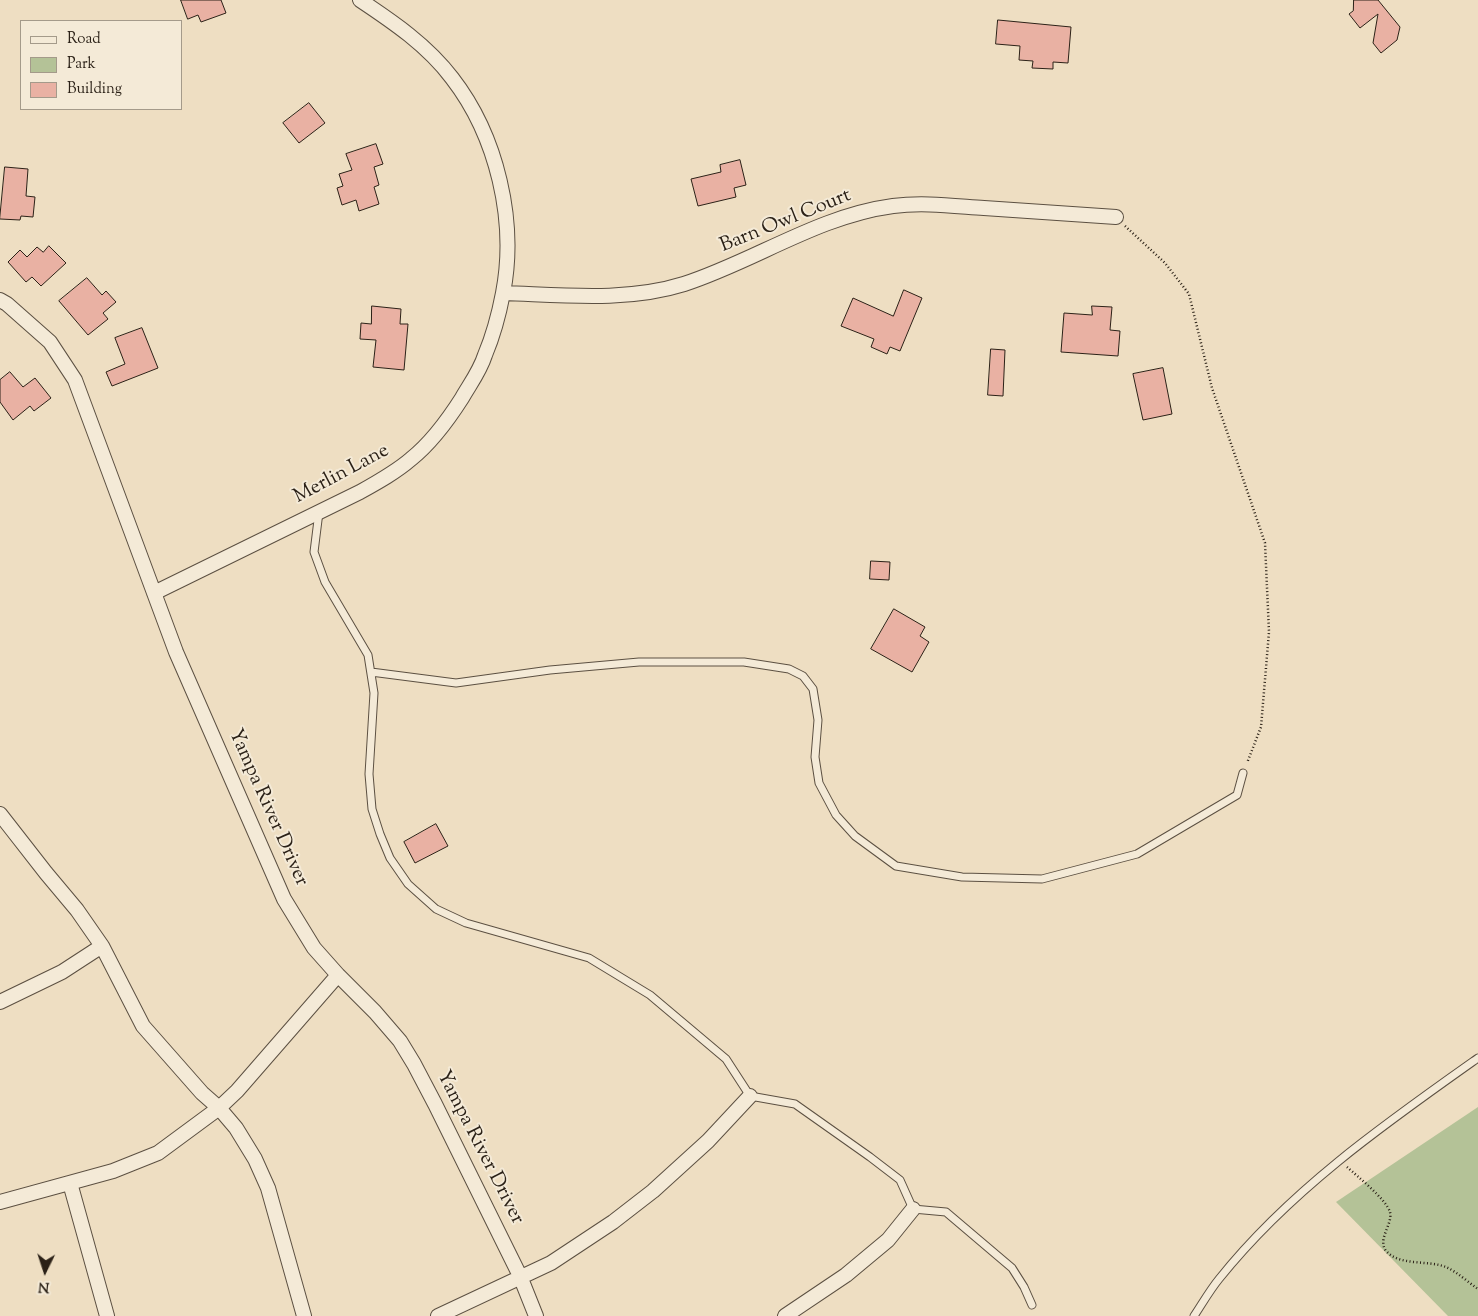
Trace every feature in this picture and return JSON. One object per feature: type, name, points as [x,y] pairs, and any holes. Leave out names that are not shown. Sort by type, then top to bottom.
[{"type":"street","name":"Merlin Lane","points":[[154,593],[360,492],[412,459],[443,426],[453,412],[476,375],[485,356],[504,293],[507,260],[507,231],[502,196],[487,142],[476,118],[453,79],[441,64],[414,38],[360,0]]},
{"type":"street","name":"Barn Owl Court","points":[[504,293],[589,296],[638,293],[663,289],[709,275],[802,233],[866,212],[894,206],[936,205],[1116,217]]},
{"type":"street","name":"Yampa River Driver","points":[[0,300],[50,342],[74,380],[176,652],[284,898],[314,948],[400,1041],[414,1064],[520,1276],[536,1316]]},
{"type":"street","points":[[0,814],[46,874],[77,910],[102,946],[143,1026],[202,1093],[219,1108],[236,1128],[255,1158],[268,1188],[304,1316]]},
{"type":"street","points":[[0,1002],[62,972],[102,946]]},
{"type":"street","points":[[0,1202],[113,1171],[158,1153],[219,1108],[237,1091],[338,976]]},
{"type":"street","points":[[438,1316],[551,1263],[612,1222],[653,1191],[708,1141],[750,1096]]},
{"type":"street","points":[[70,1183],[107,1316]]},
{"type":"street","points":[[785,1316],[846,1275],[888,1240],[913,1209]]},
{"type":"lane","points":[[319,512],[314,552],[325,582],[368,655],[374,693],[369,774],[372,809],[390,858],[408,884],[436,909],[466,923],[589,958],[650,996],[726,1059],[750,1096],[795,1104],[900,1180],[913,1209],[946,1212],[1012,1268],[1024,1287],[1032,1305]]},
{"type":"lane","points":[[371,672],[456,683],[550,670],[639,662],[744,662],[789,669],[803,676],[814,690],[818,720],[815,757],[819,783],[836,815],[855,836],[896,866],[962,877],[1042,878],[1137,854],[1236,795],[1243,773]]},
{"type":"lane","points":[[1194,1316],[1219,1279],[1262,1231],[1326,1171],[1478,1058]]},
{"type":"path","points":[[1116,217],[1165,263],[1189,294],[1212,388],[1266,543],[1268,632],[1261,727],[1243,773]]},
{"type":"path","points":[[1340,1161],[1370,1187],[1388,1208],[1390,1219],[1383,1242],[1389,1254],[1394,1258],[1435,1264],[1448,1268],[1478,1289]]},
{"type":"green space","points":[[1478,1107],[1478,1316],[1448,1316],[1336,1202]]},
{"type":"building","points":[[181,0],[221,0],[226,13],[201,22],[198,15],[188,19]]},
{"type":"building","points":[[1354,0],[1378,0],[1400,27],[1397,40],[1381,53],[1373,43],[1378,14],[1360,28],[1349,14],[1353,11]]},
{"type":"building","points":[[998,20],[1071,27],[1068,63],[1053,62],[1053,69],[1032,68],[1033,61],[1019,60],[1020,46],[996,44]]},
{"type":"building","points":[[309,103],[325,123],[299,143],[283,123]]},
{"type":"building","points":[[376,144],[383,164],[374,167],[379,185],[374,187],[379,204],[359,211],[356,200],[342,205],[337,188],[343,186],[339,174],[352,170],[346,154]]},
{"type":"building","points":[[740,160],[746,185],[734,188],[736,197],[698,206],[691,179],[721,172],[720,165]]},
{"type":"building","points":[[5,167],[28,169],[26,196],[35,197],[33,217],[21,216],[20,220],[0,219]]},
{"type":"building","points":[[49,246],[66,263],[41,286],[32,277],[26,282],[8,262],[20,250],[27,257],[37,247],[43,252]]},
{"type":"building","points":[[87,278],[102,295],[106,291],[116,302],[103,313],[108,319],[88,335],[59,301]]},
{"type":"building","points":[[904,290],[922,298],[900,351],[890,347],[887,354],[871,347],[874,339],[841,326],[853,298],[893,316]]},
{"type":"building","points":[[372,306],[401,309],[400,324],[408,324],[404,370],[373,367],[376,340],[360,339],[361,323],[371,324]]},
{"type":"building","points":[[1092,306],[1112,307],[1110,330],[1120,331],[1118,356],[1061,352],[1064,313],[1092,315]]},
{"type":"building","points":[[142,328],[158,368],[112,386],[106,372],[125,364],[115,338]]},
{"type":"building","points":[[991,349],[1005,350],[1003,396],[988,395]]},
{"type":"building","points":[[1163,368],[1172,414],[1143,420],[1133,374]]},
{"type":"building","points":[[10,372],[23,387],[35,378],[51,398],[34,411],[30,406],[13,420],[0,402],[0,380]]},
{"type":"building","points":[[871,561],[890,562],[889,580],[870,579]]},
{"type":"building","points":[[894,609],[925,627],[920,636],[929,642],[912,672],[871,649]]},
{"type":"building","points":[[436,824],[448,846],[415,863],[404,842]]}]
